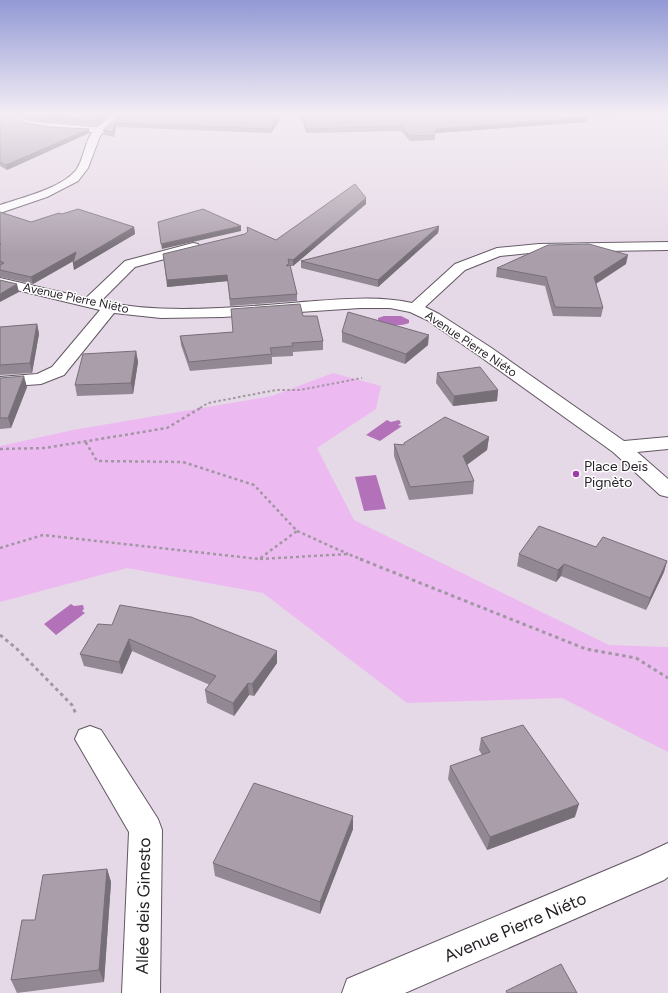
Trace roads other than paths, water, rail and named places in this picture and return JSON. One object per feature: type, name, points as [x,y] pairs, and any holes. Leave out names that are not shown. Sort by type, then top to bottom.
[{"type":"street","points":[[0,209],[64,184],[79,173],[85,161]]},
{"type":"street","points":[[90,303],[130,264],[148,258],[210,243]]},
{"type":"street","points":[[415,308],[460,267],[497,252],[539,248],[668,246]]},
{"type":"street","name":"Avenue Pierre Niéto","points":[[0,282],[110,308],[161,313],[223,312],[360,303],[390,304],[415,308],[433,317],[484,351],[620,448],[668,490]]},
{"type":"street","points":[[0,382],[41,379],[58,371],[110,308]]},
{"type":"street","points":[[620,448],[668,443]]},
{"type":"street","name":"Allée deis Ginesto","points":[[90,739],[146,830],[141,993]]},
{"type":"street","name":"Avenue Pierre Niéto","points":[[361,993],[668,860]]},
{"type":"place","name":"Place Deïs Pignèto","points":[[576,474]]}]
